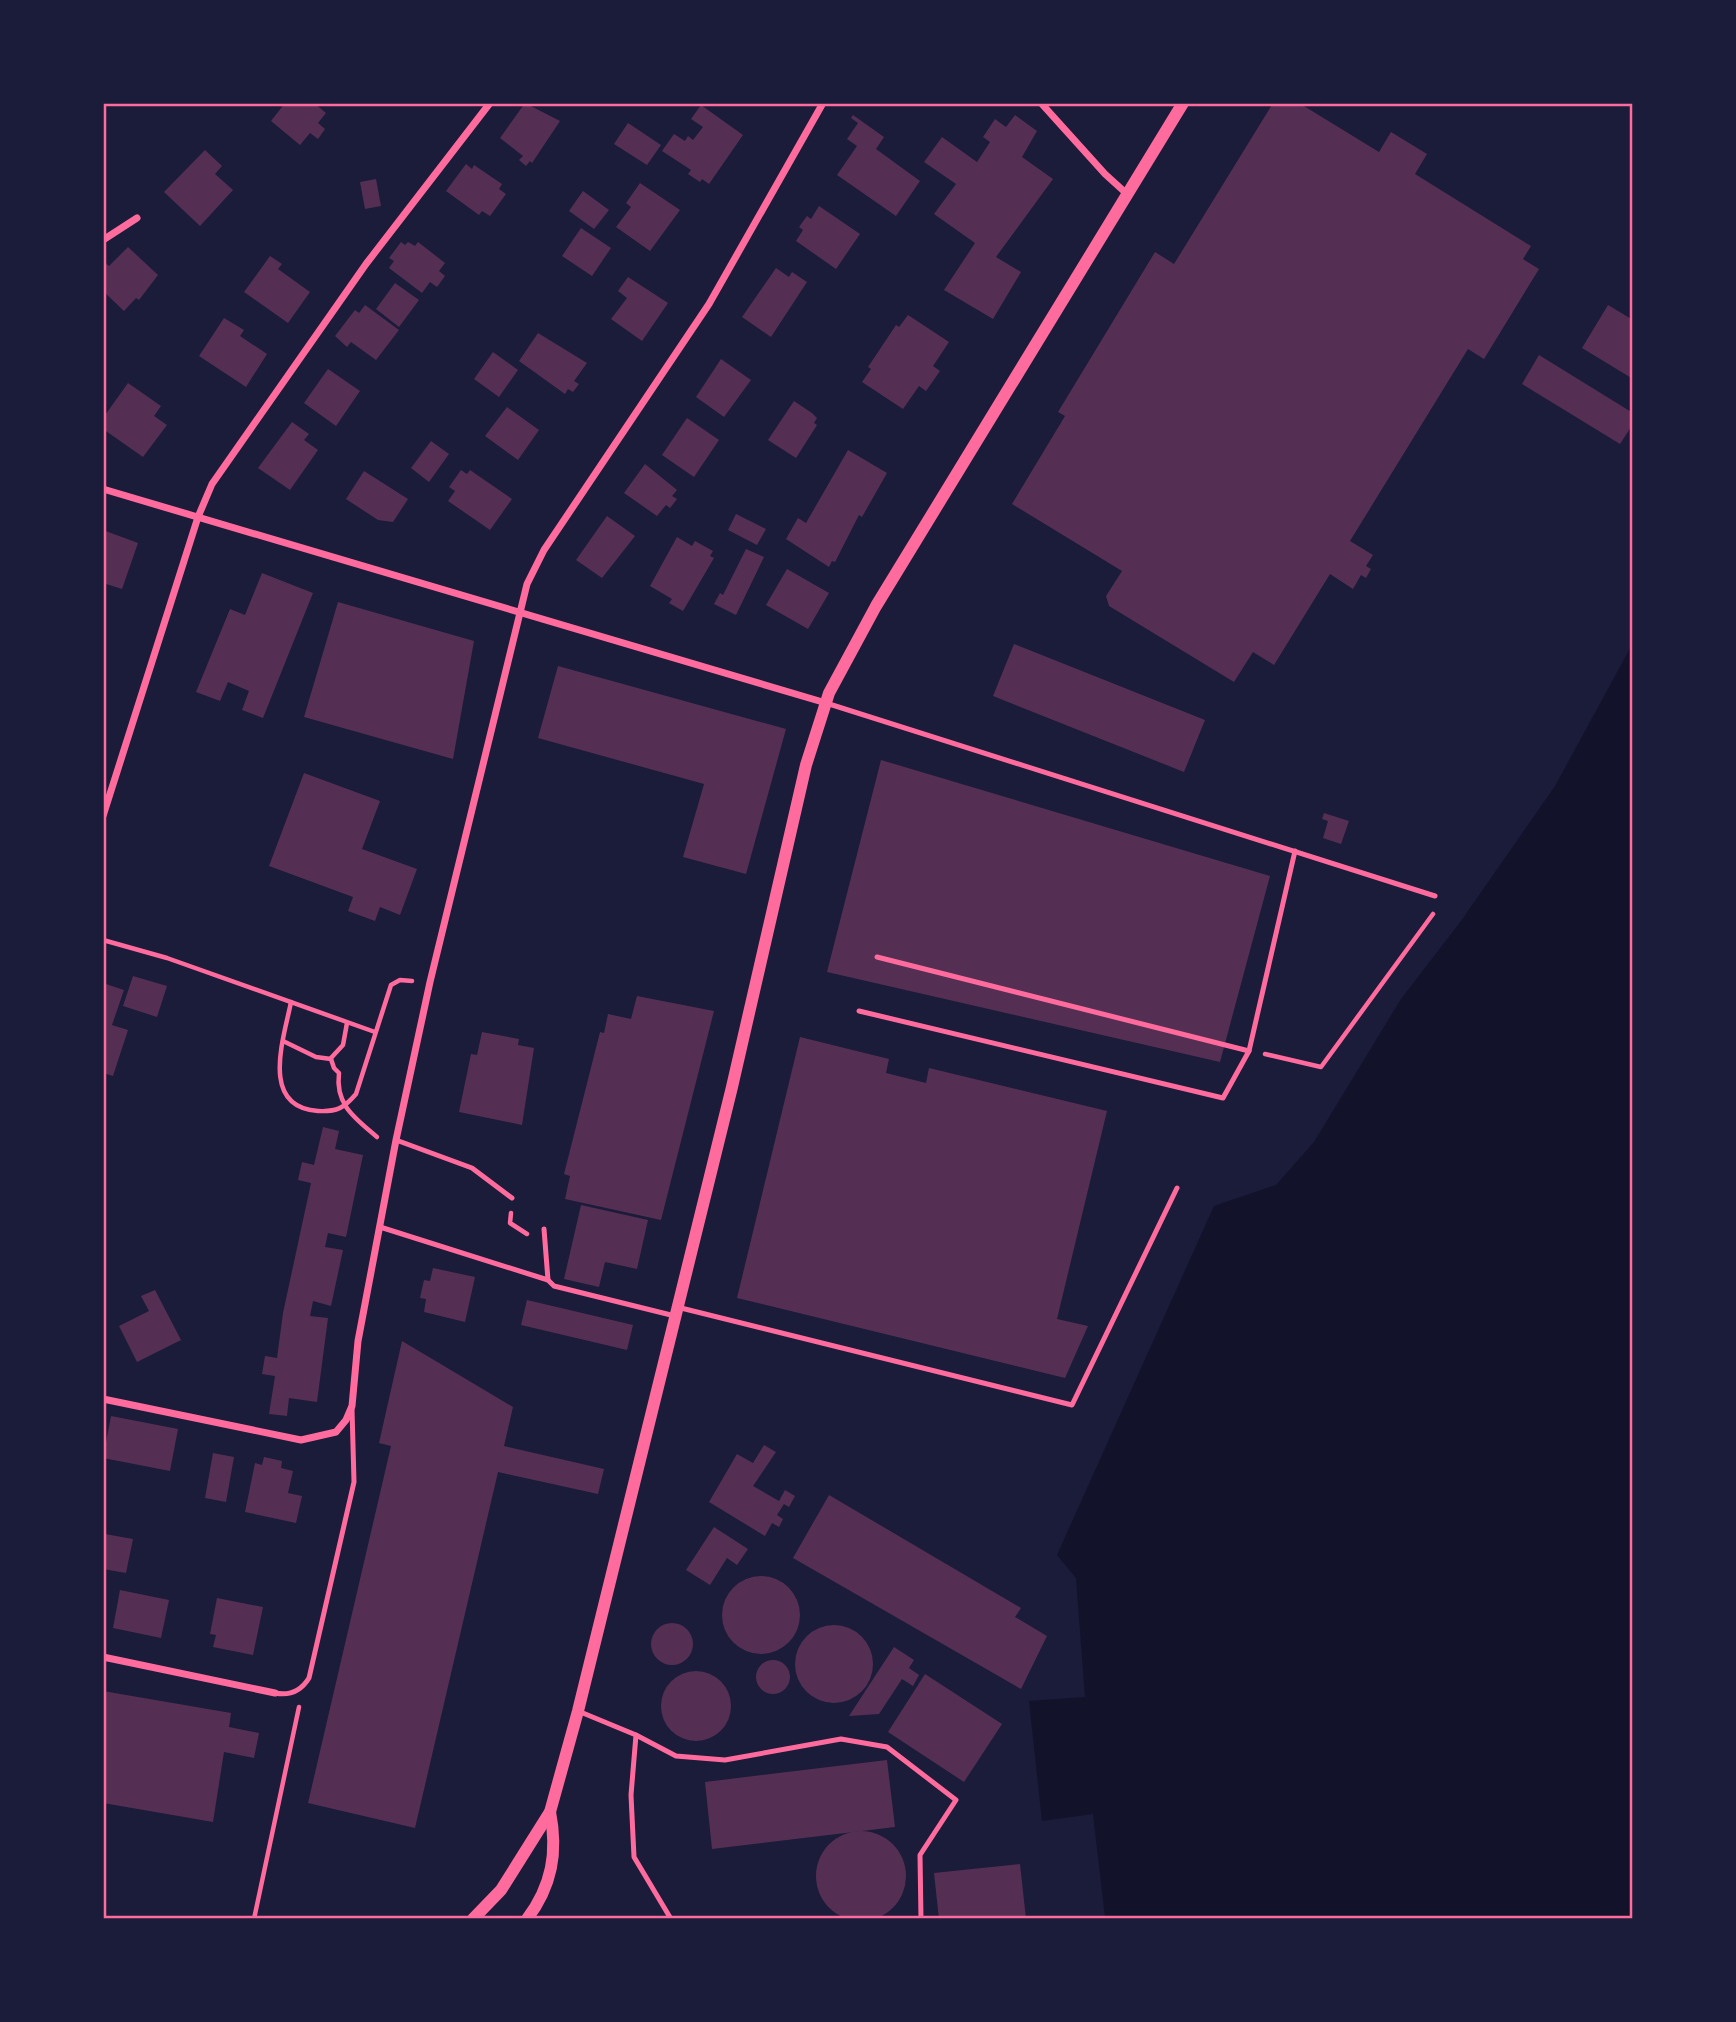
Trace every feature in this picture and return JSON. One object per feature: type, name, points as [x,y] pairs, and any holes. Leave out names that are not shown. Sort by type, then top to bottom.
[{"type":"street","points":[[103,816],[198,517],[212,484],[366,264],[490,103]]},
{"type":"street","points":[[103,1399],[301,1440],[336,1432],[352,1406],[358,1341],[396,1140],[430,982],[522,615],[527,584],[544,550],[709,304],[823,103]]},
{"type":"street","points":[[1041,103],[1105,174],[1127,194]]},
{"type":"street","points":[[472,1919],[501,1891],[550,1812],[578,1711],[807,765],[826,703],[876,606],[1183,103]]},
{"type":"street","points":[[103,240],[137,218]]},
{"type":"street","points":[[103,489],[826,703]]},
{"type":"street","points":[[103,1657],[275,1693]]},
{"type":"street","points":[[527,1919],[538,1904],[553,1868],[554,1835],[550,1812]]},
{"type":"lane","points":[[826,703],[1435,896]]},
{"type":"lane","points":[[859,1011],[1223,1098],[1249,1051],[1295,851]]},
{"type":"lane","points":[[877,957],[1249,1051]]},
{"type":"lane","points":[[396,1140],[472,1168],[512,1198]]},
{"type":"lane","points":[[380,1227],[548,1280],[554,1286],[676,1311],[1072,1405],[1177,1188]]},
{"type":"lane","points":[[544,1229],[548,1280]]},
{"type":"lane","points":[[275,1693],[294,1692],[303,1687],[309,1678],[354,1482],[352,1406]]},
{"type":"lane","points":[[578,1711],[636,1735],[677,1756],[725,1760],[841,1739],[887,1746],[956,1800],[920,1855],[922,1919]]},
{"type":"lane","points":[[636,1735],[631,1795],[634,1857],[671,1919]]},
{"type":"path","points":[[1249,1051],[1321,1067],[1441,903],[1435,896]]},
{"type":"path","points":[[103,940],[167,958],[375,1032]]},
{"type":"path","points":[[291,1002],[278,1076],[283,1090],[293,1102],[312,1111],[344,1108],[356,1094],[391,985],[400,980],[430,982]]},
{"type":"path","points":[[331,1059],[343,1045],[347,1023]]},
{"type":"path","points":[[283,1041],[316,1057],[331,1059]]},
{"type":"path","points":[[331,1059],[339,1073],[337,1088],[344,1108],[369,1129]]},
{"type":"path","points":[[512,1198],[510,1223],[545,1245]]},
{"type":"path","points":[[254,1919],[303,1687]]},
{"type":"shaded area","points":[[1633,643],[1633,1919],[1096,1919],[1105,1917],[1093,1814],[1042,1821],[1029,1701],[1085,1697],[1076,1578],[1057,1555],[1214,1206],[1276,1185],[1314,1142],[1401,999],[1461,921],[1555,786]]},
{"type":"building","points":[[285,103],[314,103],[326,113],[318,123],[325,129],[318,139],[310,133],[300,145],[271,121]]},
{"type":"building","points":[[525,103],[560,121],[532,163],[530,161],[526,166],[519,160],[523,156],[500,138]]},
{"type":"building","points":[[1273,103],[1299,103],[1379,152],[1391,132],[1427,154],[1415,174],[1531,246],[1523,259],[1539,269],[1484,359],[1468,349],[1350,541],[1373,555],[1366,566],[1371,569],[1366,578],[1361,575],[1353,589],[1330,574],[1274,665],[1253,652],[1234,682],[1109,606],[1106,596],[1122,571],[1012,504],[1065,416],[1058,412],[1155,252],[1174,264]]},
{"type":"building","points":[[701,105],[743,135],[709,184],[688,174],[691,170],[662,151],[674,134],[685,141],[688,136],[693,140],[703,127],[691,119]]},
{"type":"building","points":[[853,115],[884,137],[876,149],[920,181],[896,216],[837,175],[857,146],[847,139],[858,123],[851,118]]},
{"type":"building","points":[[1015,115],[1037,131],[1022,157],[1053,179],[996,257],[1021,272],[993,319],[944,290],[975,243],[934,214],[956,184],[924,162],[942,137],[977,162],[990,142],[983,137],[995,119],[1006,127]]},
{"type":"building","points":[[628,123],[661,145],[647,165],[614,144]]},
{"type":"building","points":[[205,150],[222,166],[215,174],[233,190],[200,226],[164,192]]},
{"type":"building","points":[[466,164],[472,169],[474,165],[502,184],[499,189],[506,194],[490,216],[482,211],[479,215],[446,191]]},
{"type":"building","points":[[376,179],[381,206],[365,209],[360,182]]},
{"type":"building","points":[[640,183],[680,210],[650,251],[616,227],[631,207],[626,203]]},
{"type":"building","points":[[583,191],[609,210],[594,229],[569,211]]},
{"type":"building","points":[[819,206],[860,234],[836,269],[796,241],[803,230],[799,227],[807,216],[811,219]]},
{"type":"building","points":[[581,228],[611,248],[592,276],[562,256]]},
{"type":"building","points":[[401,242],[415,246],[418,242],[445,263],[439,271],[445,276],[437,287],[430,282],[422,293],[389,268],[394,261],[389,258]]},
{"type":"building","points":[[128,247],[158,275],[139,300],[136,298],[124,311],[103,291],[103,261],[109,266]]},
{"type":"building","points":[[270,256],[282,264],[278,269],[310,292],[288,323],[244,292]]},
{"type":"building","points":[[776,268],[789,277],[792,272],[807,282],[771,337],[742,317]]},
{"type":"building","points":[[628,277],[668,303],[642,341],[611,319],[627,298],[618,291]]},
{"type":"building","points":[[395,283],[419,300],[399,327],[376,309]]},
{"type":"building","points":[[365,305],[399,330],[376,360],[351,342],[347,347],[335,336],[355,310],[359,313]]},
{"type":"building","points":[[1608,305],[1633,320],[1633,379],[1582,348]]},
{"type":"building","points":[[908,315],[949,342],[933,366],[940,371],[926,391],[919,386],[903,409],[862,382],[871,369],[868,367],[896,325],[899,327]]},
{"type":"building","points":[[224,318],[244,330],[240,336],[267,354],[246,387],[199,356]]},
{"type":"building","points":[[538,333],[587,363],[574,381],[579,384],[573,392],[568,389],[565,394],[519,361]]},
{"type":"building","points":[[493,352],[518,370],[499,397],[474,379]]},
{"type":"building","points":[[1539,355],[1633,413],[1633,424],[1620,444],[1522,384]]},
{"type":"building","points":[[721,359],[751,380],[724,417],[696,397]]},
{"type":"building","points":[[328,369],[360,391],[336,426],[304,403]]},
{"type":"building","points":[[128,383],[161,406],[154,416],[167,425],[143,457],[103,429],[103,418]]},
{"type":"building","points":[[794,401],[817,418],[814,423],[817,425],[796,458],[768,440]]},
{"type":"building","points":[[507,407],[539,430],[518,460],[485,436]]},
{"type":"building","points":[[687,418],[719,440],[694,477],[662,455]]},
{"type":"building","points":[[292,422],[309,434],[304,440],[318,450],[290,490],[258,468]]},
{"type":"building","points":[[431,441],[449,454],[429,482],[411,468]]},
{"type":"building","points":[[848,450],[887,473],[862,517],[859,515],[835,562],[832,561],[829,567],[786,539],[798,518],[806,523]]},
{"type":"building","points":[[645,464],[677,490],[672,496],[677,499],[670,508],[666,505],[657,516],[624,493]]},
{"type":"building","points":[[461,470],[467,474],[470,470],[512,499],[490,530],[448,501],[455,491],[449,487]]},
{"type":"building","points":[[364,471],[408,499],[393,522],[378,520],[346,499]]},
{"type":"building","points":[[736,514],[766,529],[757,545],[728,530]]},
{"type":"building","points":[[607,516],[635,536],[602,578],[576,560]]},
{"type":"building","points":[[103,530],[138,543],[122,589],[103,583]]},
{"type":"building","points":[[677,537],[692,546],[695,541],[713,551],[710,556],[714,558],[683,611],[669,603],[672,599],[650,586]]},
{"type":"building","points":[[746,549],[764,557],[736,615],[714,604],[720,593],[723,595]]},
{"type":"building","points":[[787,569],[829,593],[808,629],[766,605]]},
{"type":"building","points":[[262,573],[313,593],[263,718],[242,710],[249,691],[228,682],[220,701],[196,692],[230,609],[245,615]]},
{"type":"building","points":[[338,602],[474,641],[453,759],[304,717]]},
{"type":"building","points":[[1014,644],[1205,720],[1184,772],[993,696]]},
{"type":"building","points":[[558,666],[786,729],[746,874],[683,857],[704,784],[538,738]]},
{"type":"building","points":[[881,760],[1270,876],[1220,1062],[827,972]]},
{"type":"building","points":[[304,773],[380,801],[362,849],[417,869],[400,915],[380,907],[375,921],[348,911],[353,897],[269,866]]},
{"type":"building","points":[[1324,813],[1349,821],[1341,844],[1323,838],[1328,821],[1322,819]]},
{"type":"building","points":[[133,976],[167,986],[157,1017],[123,1006]]},
{"type":"building","points":[[103,983],[124,990],[112,1025],[128,1030],[113,1076],[103,1073]]},
{"type":"building","points":[[637,996],[714,1011],[661,1220],[565,1199],[570,1176],[564,1174],[600,1032],[604,1033],[608,1014],[631,1019]]},
{"type":"building","points":[[482,1032],[519,1039],[518,1045],[534,1048],[522,1125],[459,1112],[471,1054],[477,1055]]},
{"type":"building","points":[[800,1037],[889,1059],[886,1073],[926,1083],[929,1068],[1107,1111],[1057,1319],[1088,1326],[1065,1378],[737,1298]]},
{"type":"building","points":[[323,1127],[339,1131],[335,1149],[363,1155],[346,1237],[328,1233],[325,1247],[343,1250],[331,1306],[313,1301],[310,1316],[328,1318],[317,1402],[289,1398],[287,1416],[269,1414],[275,1376],[262,1374],[265,1356],[277,1358],[283,1313],[311,1183],[298,1180],[302,1162],[314,1165]]},
{"type":"building","points":[[581,1205],[648,1220],[637,1269],[605,1262],[599,1287],[564,1279]]},
{"type":"building","points":[[433,1268],[475,1277],[465,1322],[424,1312],[426,1299],[420,1298],[424,1280],[430,1281]]},
{"type":"building","points":[[155,1290],[181,1340],[137,1362],[119,1326],[149,1311],[141,1296]]},
{"type":"building","points":[[527,1300],[633,1325],[627,1350],[521,1325]]},
{"type":"building","points":[[402,1341],[513,1407],[504,1446],[604,1469],[598,1494],[498,1472],[415,1828],[308,1803],[391,1446],[379,1443]]},
{"type":"building","points":[[111,1416],[178,1429],[170,1471],[103,1458]]},
{"type":"building","points":[[764,1445],[776,1452],[753,1486],[779,1501],[785,1490],[795,1496],[789,1507],[784,1504],[777,1515],[783,1519],[779,1527],[772,1523],[765,1536],[709,1502],[737,1454],[753,1463]]},
{"type":"building","points":[[213,1453],[234,1457],[226,1502],[205,1498]]},
{"type":"building","points":[[264,1457],[282,1461],[281,1468],[293,1471],[288,1493],[302,1496],[296,1523],[245,1512],[255,1463],[262,1465]]},
{"type":"building","points":[[829,1495],[1021,1608],[1015,1617],[1047,1636],[1021,1689],[793,1558]]},
{"type":"building","points":[[714,1527],[748,1549],[737,1565],[727,1558],[710,1585],[686,1570]]},
{"type":"building","points":[[105,1534],[133,1539],[126,1573],[103,1569]]},
{"type":"building","points":[[753,1576],[769,1576],[783,1582],[794,1593],[800,1607],[800,1623],[794,1637],[783,1648],[769,1654],[753,1654],[739,1648],[728,1637],[722,1623],[722,1607],[728,1593],[739,1582]]},
{"type":"building","points":[[120,1590],[169,1600],[161,1638],[113,1628]]},
{"type":"building","points":[[217,1598],[263,1607],[253,1655],[213,1647],[216,1635],[210,1634]]},
{"type":"building","points":[[672,1623],[687,1629],[693,1644],[687,1659],[672,1665],[657,1659],[651,1644],[657,1629]]},
{"type":"building","points":[[834,1625],[849,1628],[862,1636],[870,1649],[873,1664],[870,1679],[862,1692],[849,1700],[834,1703],[819,1700],[806,1692],[798,1679],[795,1664],[798,1649],[806,1636],[819,1628]]},
{"type":"building","points":[[894,1647],[914,1660],[909,1668],[919,1675],[913,1686],[902,1679],[879,1714],[849,1716]]},
{"type":"building","points":[[773,1660],[785,1665],[790,1677],[785,1689],[773,1694],[761,1689],[756,1677],[761,1665]]},
{"type":"building","points":[[689,1671],[703,1671],[716,1677],[725,1686],[731,1706],[729,1719],[721,1731],[703,1741],[689,1741],[676,1735],[667,1726],[661,1713],[661,1699],[667,1686],[676,1677]]},
{"type":"building","points":[[925,1674],[1002,1724],[964,1782],[888,1732]]},
{"type":"building","points":[[103,1691],[231,1713],[229,1727],[259,1733],[254,1758],[224,1752],[213,1822],[103,1803]]},
{"type":"building","points":[[887,1760],[895,1827],[712,1849],[705,1782]]},
{"type":"building","points":[[861,1831],[878,1834],[893,1844],[903,1859],[906,1876],[903,1893],[893,1908],[878,1918],[861,1921],[844,1918],[829,1908],[819,1893],[816,1876],[819,1859],[829,1844],[844,1834]]},
{"type":"building","points":[[1020,1864],[1026,1919],[939,1919],[934,1873]]}]
